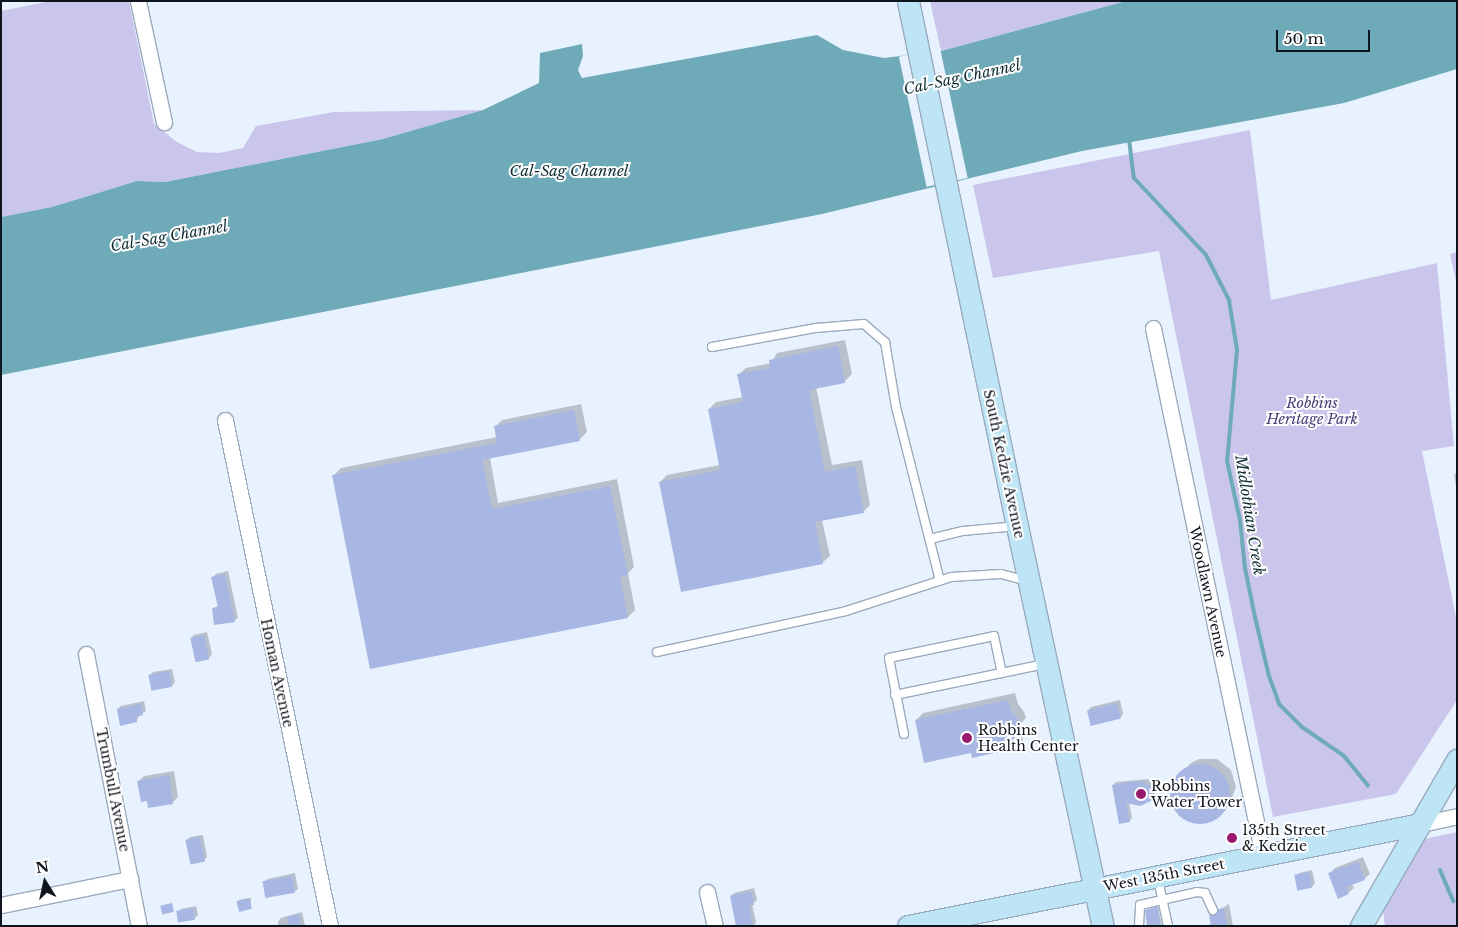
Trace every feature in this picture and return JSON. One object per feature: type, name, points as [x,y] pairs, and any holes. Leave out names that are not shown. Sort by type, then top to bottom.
[{"type":"main road","name":"South Kedzie Avenue","points":[[908,1],[1017,526],[1103,926]]},
{"type":"main road","points":[[1361,926],[1457,760]]},
{"type":"main road","name":"West 135th Street","points":[[912,925],[1420,824]]},
{"type":"main road","points":[[1347,838],[1371,839],[1384,846],[1396,865]]},
{"type":"street","points":[[138,1],[164,122]]},
{"type":"street","name":"Woodlawn Avenue","points":[[1152,328],[1263,855]]},
{"type":"street","name":"Homan Avenue","points":[[225,420],[330,926]]},
{"type":"street","name":"Trumbull Avenue","points":[[86,654],[139,926]]},
{"type":"street","points":[[1420,824],[1457,816]]},
{"type":"street","points":[[1,905],[130,879]]},
{"type":"street","points":[[708,892],[715,926]]},
{"type":"lane","points":[[712,347],[816,328],[864,324],[885,342],[896,407],[940,580]]},
{"type":"lane","points":[[930,539],[963,531],[1017,526]]},
{"type":"lane","points":[[657,652],[846,611],[940,580],[975,574],[1001,574],[1029,581]]},
{"type":"lane","points":[[904,734],[889,658],[994,636],[1002,673]]},
{"type":"lane","points":[[895,696],[1047,664]]},
{"type":"lane","points":[[1158,876],[1168,926]]},
{"type":"lane","points":[[1139,926],[1140,905],[1162,899],[1197,892],[1206,893],[1214,910]]},
{"type":"green space","points":[[51,1],[129,1],[154,124],[177,142],[197,152],[219,153],[243,148],[256,126],[334,112],[483,110],[383,139],[165,182],[137,181],[52,207],[1,217],[1,11]]},
{"type":"green space","points":[[930,1],[1126,1],[941,51]]},
{"type":"green space","name":"Robbins Heritage Park","points":[[1250,130],[1271,300],[1437,263],[1454,446],[1422,451],[1457,622],[1457,700],[1396,794],[1273,817],[1159,251],[993,278],[973,185]]},
{"type":"green space","points":[[1457,252],[1457,286],[1450,254]]},
{"type":"green space","points":[[1457,832],[1457,926],[1385,926],[1383,910],[1420,840]]},
{"type":"water","name":"Cal-Sag Channel","points":[[1126,1],[1457,1],[1457,69],[1344,103],[1082,151],[822,214],[1,375],[1,217],[52,207],[137,181],[165,182],[383,139],[483,110],[539,83],[540,53],[582,44],[583,56],[578,70],[582,78],[817,35],[843,50],[884,58],[941,51]]},
{"type":"pier","points":[[940,48],[968,178],[927,187],[899,57]]},
{"type":"building","points":[[838,346],[845,383],[809,390],[825,472],[855,466],[864,513],[815,522],[823,564],[681,592],[659,482],[720,470],[708,409],[743,402],[737,374],[770,368],[769,360]]},
{"type":"building","points":[[574,410],[580,441],[482,460],[492,509],[610,486],[628,575],[620,577],[628,618],[370,669],[332,475],[497,443],[494,426]]},
{"type":"building","points":[[225,574],[235,622],[214,625],[212,608],[218,607],[211,577]]},
{"type":"building","points":[[204,635],[209,659],[196,662],[190,638]]},
{"type":"building","points":[[169,671],[172,687],[151,691],[148,675]]},
{"type":"building","name":"Robbins Health Center","points":[[1008,700],[1011,711],[1018,719],[1019,727],[1012,728],[1017,748],[972,758],[971,753],[924,763],[915,720]]},
{"type":"building","points":[[1117,703],[1121,719],[1091,726],[1087,710]]},
{"type":"building","points":[[141,704],[143,715],[136,717],[137,722],[120,726],[117,709]]},
{"type":"building","points":[[1200,764],[1216,769],[1221,773],[1225,778],[1230,794],[1225,810],[1221,815],[1216,819],[1200,824],[1184,819],[1179,815],[1175,810],[1170,794],[1175,778],[1179,773],[1184,769]]},
{"type":"building","points":[[169,775],[173,804],[148,808],[147,801],[141,802],[137,781]]},
{"type":"building","points":[[1140,781],[1151,786],[1155,793],[1151,801],[1140,806],[1126,803],[1130,822],[1119,824],[1112,785]]},
{"type":"building","points":[[200,837],[205,861],[191,865],[185,840]]},
{"type":"building","points":[[1358,862],[1365,880],[1346,887],[1349,894],[1338,899],[1328,873]]},
{"type":"building","points":[[1309,872],[1312,888],[1297,891],[1294,875]]},
{"type":"building","points":[[292,876],[295,893],[265,898],[262,881]]},
{"type":"building","points":[[751,891],[754,905],[749,906],[753,926],[736,926],[730,896]]},
{"type":"building","points":[[249,898],[252,909],[239,912],[236,901]]},
{"type":"building","points":[[172,903],[174,912],[162,914],[160,906]]},
{"type":"building","points":[[1157,907],[1161,926],[1147,926],[1145,910]]},
{"type":"building","points":[[193,908],[195,920],[178,923],[176,911]]},
{"type":"building","points":[[1224,908],[1227,926],[1211,926],[1209,914],[1215,915],[1218,909]]},
{"type":"building","points":[[299,914],[301,926],[289,926],[287,917]]},
{"type":"waterway","name":"Midlothian Creek","points":[[1129,139],[1134,178],[1206,255],[1229,300],[1237,350],[1227,461],[1240,520],[1245,568],[1255,617],[1269,676],[1279,704],[1302,727],[1344,756],[1368,786]]},
{"type":"waterway","name":"Midlothian Creek","points":[[1440,870],[1453,901]]},
{"type":"place","name":"Robbins Health Center","points":[[967,738]]},
{"type":"place","name":"Robbins Water Tower","points":[[1141,794]]},
{"type":"place","name":"135th Street & Kedzie","points":[[1232,838]]}]
